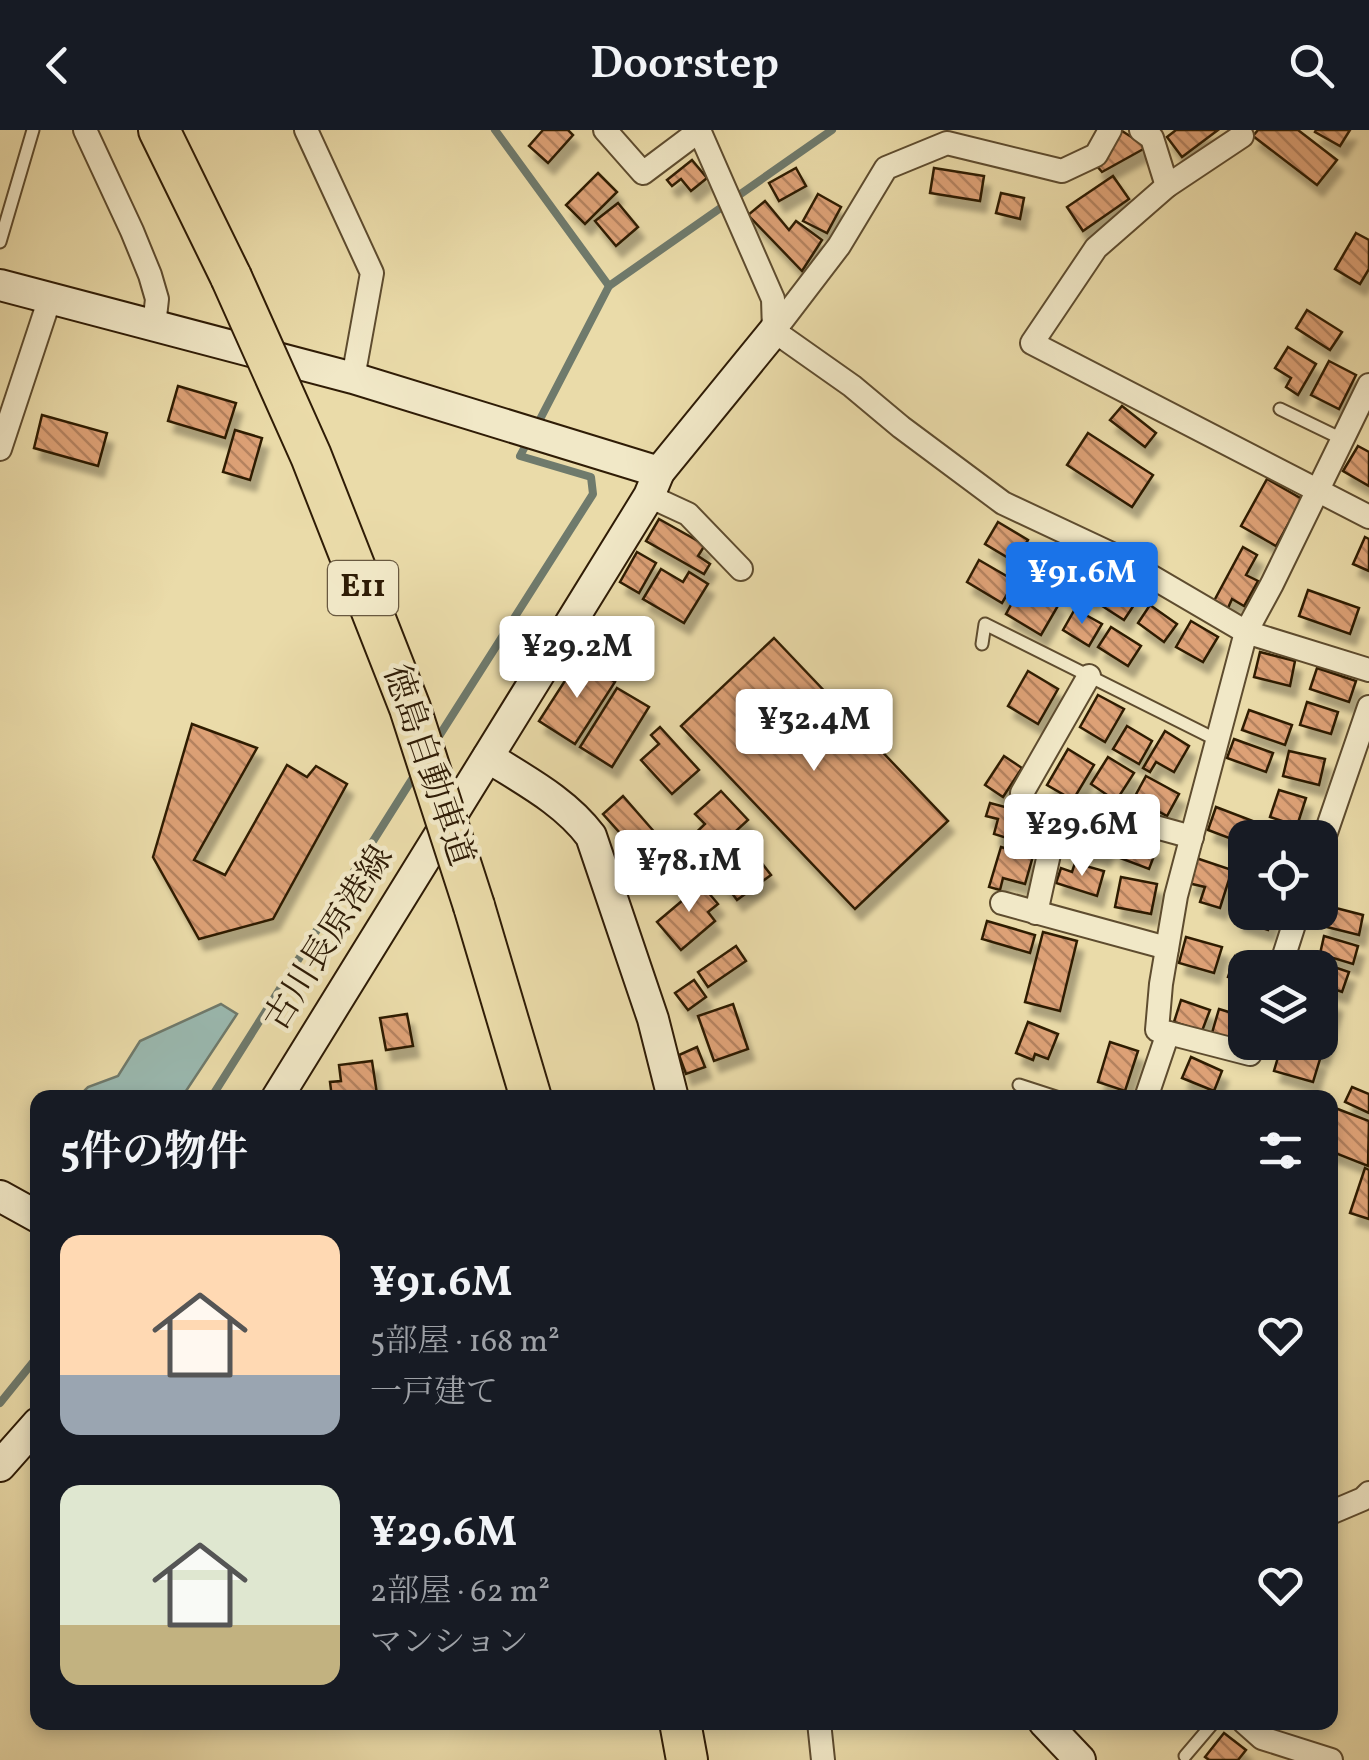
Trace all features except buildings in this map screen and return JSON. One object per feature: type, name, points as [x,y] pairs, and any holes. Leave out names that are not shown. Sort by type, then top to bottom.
[{"type":"highway","name":"徳島自動車道","points":[[159,130],[232,277]]},
{"type":"highway","name":"徳島自動車道","points":[[171,130],[311,456],[410,708],[529,1090]]},
{"type":"highway","points":[[681,1730],[687,1760]]},
{"type":"street","points":[[85,130],[150,275],[157,298],[154,326]]},
{"type":"street","points":[[306,130],[372,273],[353,378]]},
{"type":"street","points":[[604,130],[643,173],[699,131],[773,299],[774,331]]},
{"type":"street","points":[[774,331],[839,246],[886,168],[947,143],[1062,171],[1096,155],[1110,130]]},
{"type":"street","points":[[1140,130],[1152,138],[1167,186]]},
{"type":"street","points":[[1242,136],[1167,186],[1096,248],[1032,344],[1369,517]]},
{"type":"street","points":[[0,285],[353,378],[534,433],[654,484],[742,568]]},
{"type":"street","points":[[0,448],[50,298]]},
{"type":"street","points":[[774,331],[852,386],[1002,503],[1118,557],[1246,632],[1369,670]]},
{"type":"street","name":"古川長原港線","points":[[281,1090],[654,484],[695,424],[774,331]]},
{"type":"street","points":[[1228,1048],[1157,1030],[1176,896],[1246,632],[1369,384]]},
{"type":"street","points":[[1022,793],[1089,676]]},
{"type":"street","points":[[1330,820],[1369,707]]},
{"type":"street","points":[[488,757],[566,809],[591,836],[653,1020],[671,1090]]},
{"type":"street","points":[[1086,808],[1192,837]]},
{"type":"street","points":[[1036,912],[1055,827]]},
{"type":"street","points":[[1002,903],[1167,948]]},
{"type":"street","points":[[1149,1090],[1168,1033]]},
{"type":"street","points":[[0,1196],[30,1212]]},
{"type":"street","points":[[0,1466],[30,1432]]},
{"type":"street","points":[[1338,1510],[1369,1494]]},
{"type":"street","points":[[819,1730],[822,1760]]},
{"type":"street","points":[[1052,1730],[1080,1760]]},
{"type":"street","points":[[1253,1730],[1262,1738],[1331,1760]]},
{"type":"lane","points":[[0,242],[33,130]]},
{"type":"lane","points":[[1280,408],[1342,439]]},
{"type":"lane","points":[[982,644],[985,624],[1218,741]]},
{"type":"lane","points":[[1019,1085],[1034,1090]]},
{"type":"lane","points":[[1185,1756],[1207,1730]]},
{"type":"water","points":[[221,1004],[237,1014],[187,1090],[85,1090],[118,1076],[140,1041]]},
{"type":"waterway","points":[[495,130],[609,286]]},
{"type":"waterway","points":[[536,427],[609,286],[832,130]]},
{"type":"waterway","points":[[434,744],[593,494],[591,477],[520,456],[529,439]]},
{"type":"waterway","points":[[216,1090],[416,773]]},
{"type":"waterway","points":[[0,1403],[30,1366]]}]
